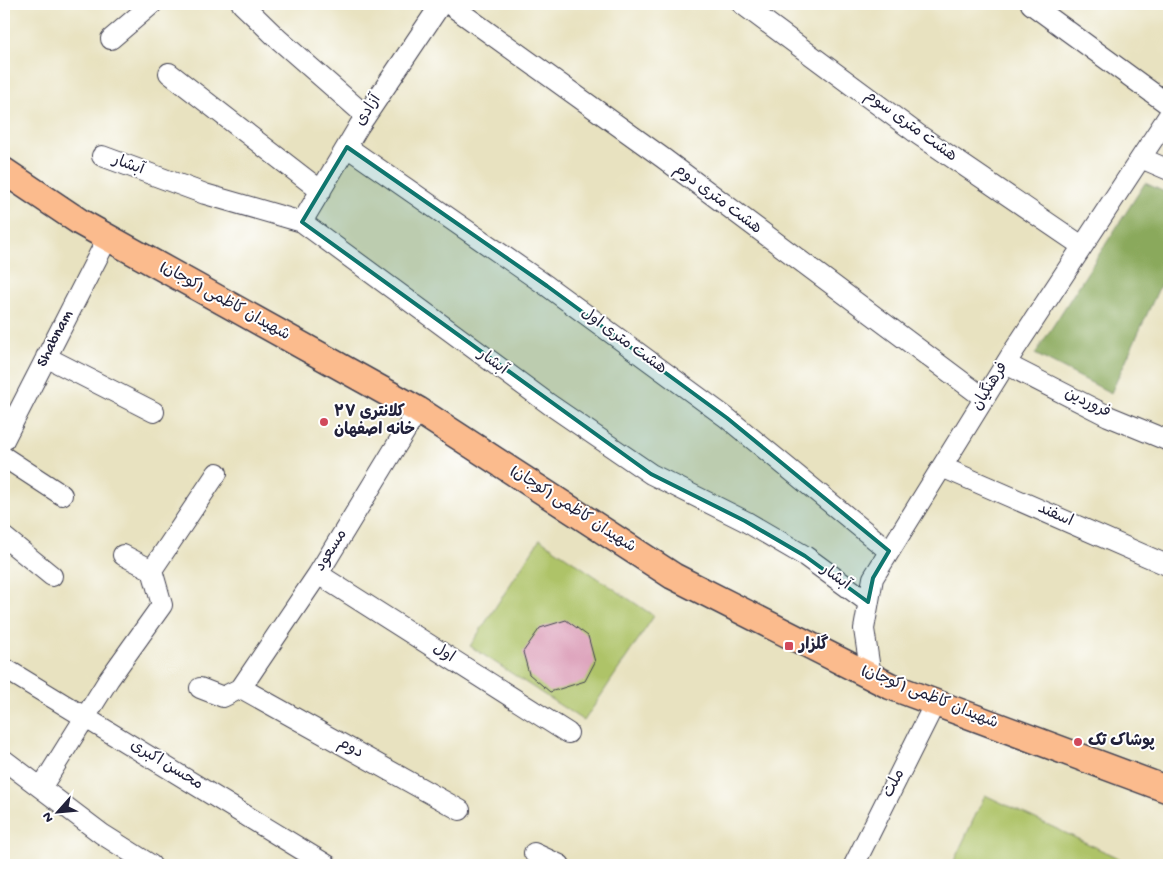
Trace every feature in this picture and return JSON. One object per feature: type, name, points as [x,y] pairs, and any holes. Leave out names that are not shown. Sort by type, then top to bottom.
[{"type":"main road","name":"شهیدان کاظمی (کوجان)","points":[[4,171],[80,222],[418,410],[673,576],[871,676],[1169,790]]},
{"type":"street","points":[[111,39],[152,4]]},
{"type":"street","points":[[242,4],[277,38],[366,116]]},
{"type":"street","name":"آزادی","points":[[302,222],[346,147],[441,4]]},
{"type":"street","name":"هشت متری دوم","points":[[448,4],[663,158],[984,398]]},
{"type":"street","name":"هشت متری سوم","points":[[742,4],[918,135],[1082,246]]},
{"type":"street","points":[[1031,4],[1169,105]]},
{"type":"street","points":[[169,73],[321,191]]},
{"type":"street","name":"فرهنگیان","points":[[871,676],[864,629],[873,578],[984,398],[1169,115]]},
{"type":"street","name":"هشت متری اول","points":[[346,147],[548,286],[727,418],[889,551]]},
{"type":"street","name":"آبشار","points":[[102,156],[205,194],[302,222],[549,404],[651,474],[745,521],[805,556],[868,602]]},
{"type":"street","points":[[1141,158],[1169,170]]},
{"type":"street","name":"Shabnam","points":[[4,440],[108,237]]},
{"type":"street","points":[[46,358],[154,412]]},
{"type":"street","name":"فروردین","points":[[1006,364],[1108,416],[1169,441]]},
{"type":"street","name":"مسعود","points":[[241,688],[318,574],[418,410]]},
{"type":"street","points":[[4,457],[62,495]]},
{"type":"street","name":"اسفند","points":[[942,467],[1169,566]]},
{"type":"street","points":[[152,570],[217,473]]},
{"type":"street","points":[[4,537],[52,576]]},
{"type":"street","points":[[42,788],[109,679],[162,605],[152,570],[123,555]]},
{"type":"street","name":"اول","points":[[318,574],[568,733]]},
{"type":"street","name":"محسن اکبری","points":[[4,668],[315,862]]},
{"type":"street","points":[[200,688],[222,697],[241,688]]},
{"type":"street","name":"دوم","points":[[241,688],[460,810]]},
{"type":"street","name":"ملت","points":[[854,865],[935,702]]},
{"type":"street","points":[[4,760],[102,834],[152,865]]},
{"type":"street","points":[[534,853],[560,865]]},
{"type":"highlighted area","points":[[347,147],[547,286],[727,418],[889,551],[873,578],[868,602],[805,556],[745,521],[651,474],[302,222]]},
{"type":"green space","points":[[1145,183],[1169,194],[1169,266],[1111,393],[1035,354]]},
{"type":"green space","points":[[540,539],[654,616],[584,721],[470,646]]},
{"type":"green space","points":[[985,795],[1133,865],[952,865]]},
{"type":"building","points":[[566,620],[588,636],[595,662],[585,681],[550,692],[529,674],[523,652],[540,628]]},
{"type":"place","name":"کلانتری ۲۷ خانه اصفهان","points":[[324,422]]},
{"type":"place","name":"گلزار","points":[[789,646]]},
{"type":"place","name":"پوشاک تک","points":[[1078,742]]}]
